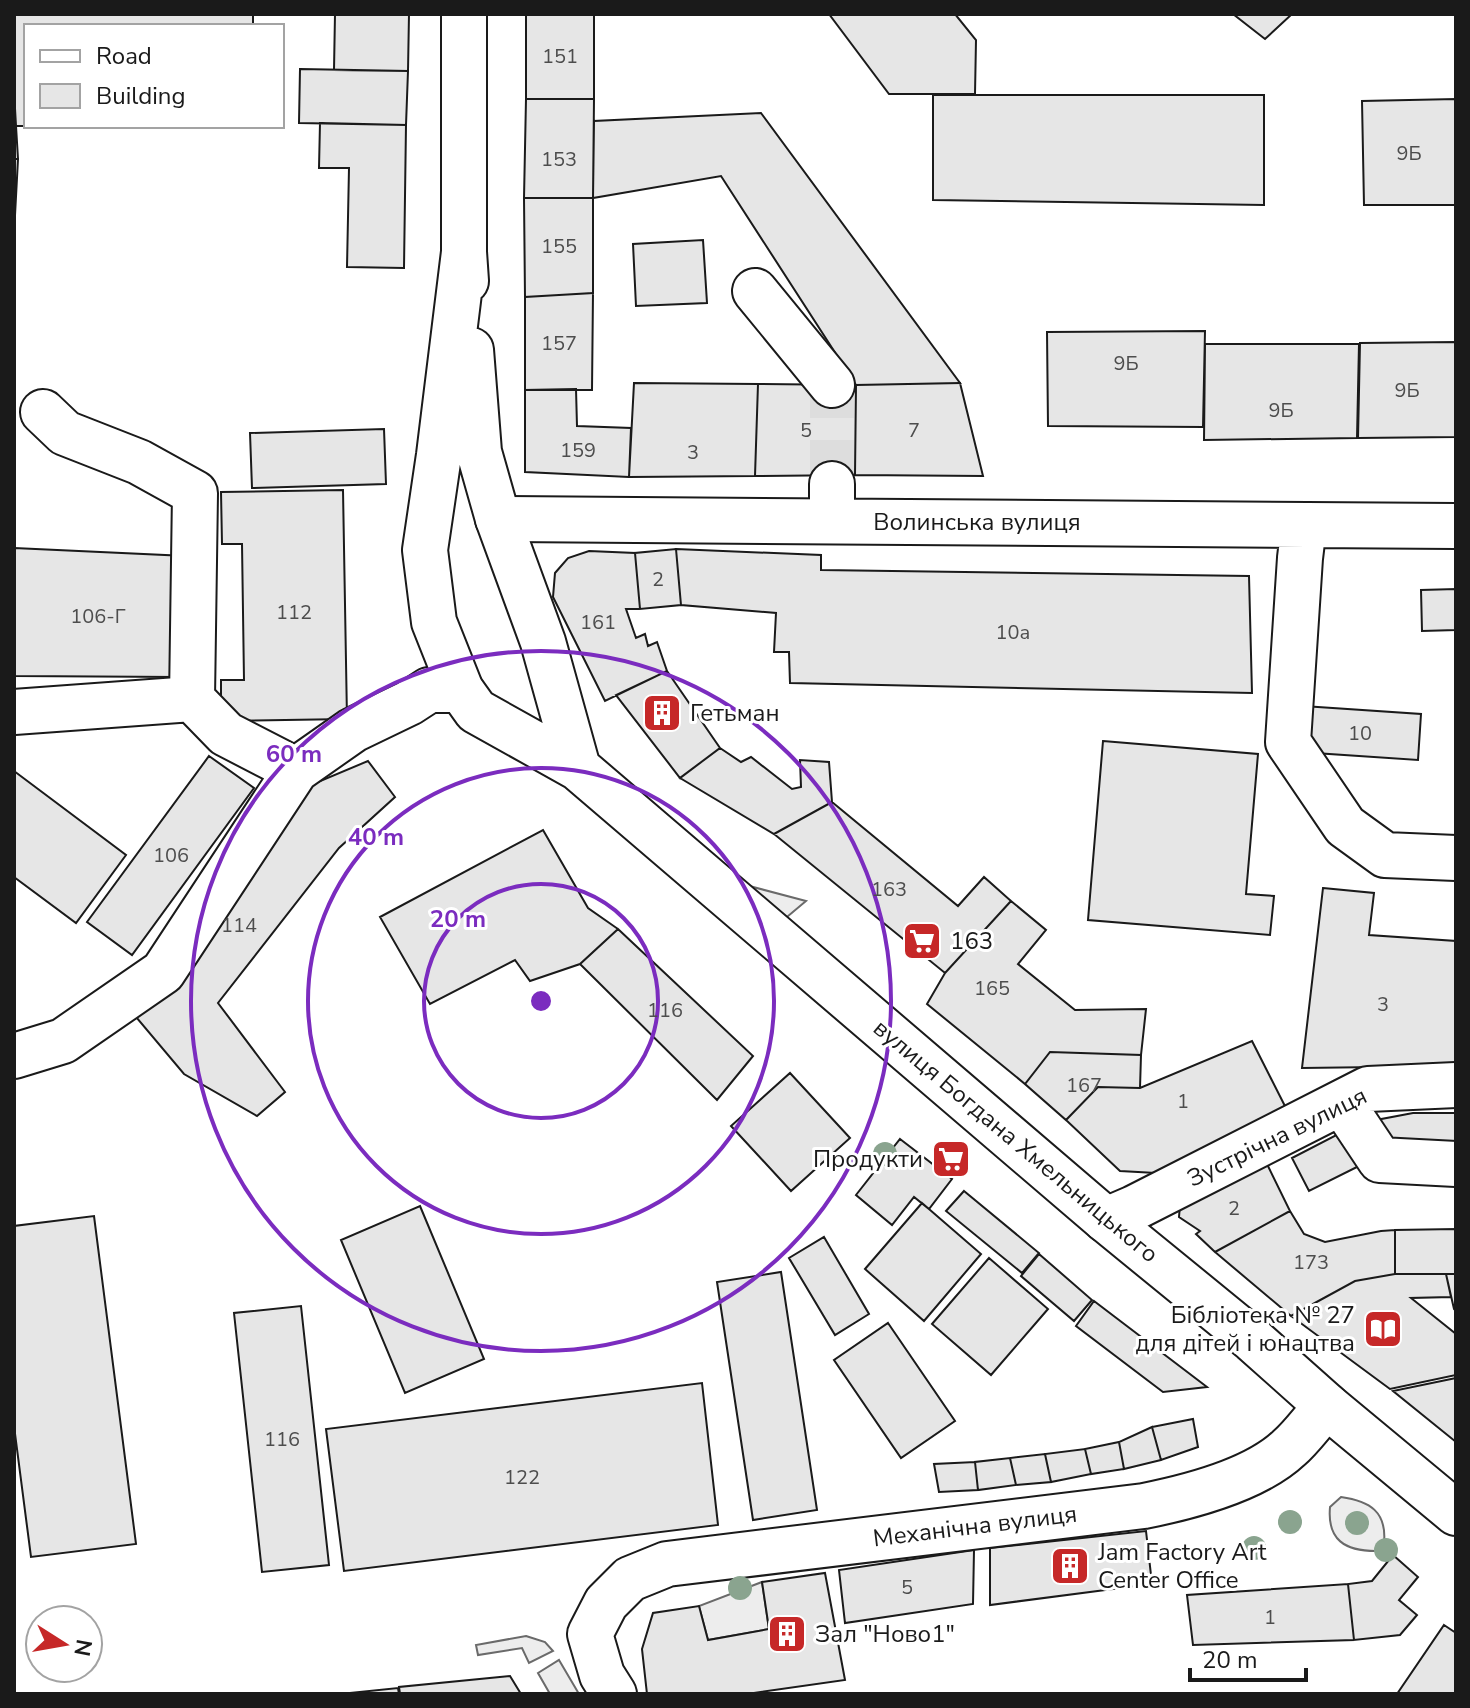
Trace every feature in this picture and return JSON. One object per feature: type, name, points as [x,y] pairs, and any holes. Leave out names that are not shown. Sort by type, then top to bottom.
[{"type":"main road","points":[[464,14],[464,252],[479,452],[498,519],[543,642],[578,768]]},
{"type":"main road","points":[[464,252],[425,550],[434,622],[468,701]]},
{"type":"main road","points":[[755,291],[832,385]]},
{"type":"main road","points":[[43,412],[65,433],[139,462],[195,493],[192,699],[226,734],[296,770]]},
{"type":"main road","name":"Волинська вулиця","points":[[425,550],[462,519],[832,503],[1304,525],[1456,526]]},
{"type":"main road","points":[[1304,525],[1288,742],[1345,826],[1385,855],[1456,858]]},
{"type":"main road","points":[[14,1056],[63,1041],[163,972],[296,770],[353,730],[429,690],[509,711],[531,705],[545,683],[543,642]]},
{"type":"main road","points":[[14,712],[192,699]]},
{"type":"main road","name":"вулиця Богдана Хмельницького","points":[[468,701],[578,768],[1106,1220],[1456,1513]]},
{"type":"main road","name":"Зустрічна вулиця","points":[[1106,1220],[1368,1089],[1456,1085]]},
{"type":"main road","points":[[1342,1103],[1380,1160],[1456,1164]]},
{"type":"main road","name":"Механічна вулиця","points":[[614,1694],[602,1675],[590,1634],[606,1603],[630,1579],[667,1564],[1130,1508],[1178,1499],[1250,1474],[1289,1449],[1327,1406]]},
{"type":"shaded area","points":[[738,883],[806,901],[781,922]]},
{"type":"shaded area","points":[[1341,1497],[1368,1505],[1379,1516],[1383,1523],[1384,1543],[1376,1551],[1347,1546],[1335,1535],[1330,1507]]},
{"type":"shaded area","points":[[762,1582],[769,1629],[708,1640],[699,1606]]},
{"type":"shaded area","points":[[526,1636],[545,1642],[553,1651],[529,1663],[522,1648],[478,1655],[476,1645]]},
{"type":"shaded area","points":[[559,1660],[579,1694],[550,1694],[538,1673]]},
{"type":"building","points":[[14,14],[253,14],[253,24],[24,24],[24,126],[16,126]]},
{"type":"building","points":[[335,14],[409,14],[408,71],[334,70]]},
{"type":"building","points":[[526,14],[594,14],[594,99],[526,99]]},
{"type":"building","points":[[829,14],[955,14],[976,40],[975,94],[889,94]]},
{"type":"building","points":[[1233,14],[1292,14],[1265,39]]},
{"type":"building","points":[[300,69],[408,71],[406,125],[299,123]]},
{"type":"building","points":[[14,91],[16,126],[18,159],[14,159]]},
{"type":"building","points":[[933,95],[1264,95],[1264,205],[933,200]]},
{"type":"building","points":[[526,99],[594,99],[593,198],[524,198]]},
{"type":"building","points":[[1456,99],[1456,205],[1364,205],[1362,101]]},
{"type":"building","points":[[761,113],[960,383],[856,385],[721,176],[593,198],[594,121]]},
{"type":"building","points":[[320,123],[406,125],[404,268],[347,267],[349,168],[319,168]]},
{"type":"building","points":[[14,159],[18,159],[14,234]]},
{"type":"building","points":[[524,198],[593,198],[593,293],[525,297]]},
{"type":"building","points":[[703,240],[707,303],[636,306],[633,244]]},
{"type":"building","points":[[593,293],[592,390],[525,390],[525,297]]},
{"type":"building","points":[[1205,331],[1203,427],[1048,426],[1047,332]]},
{"type":"building","points":[[1456,342],[1456,437],[1358,438],[1360,343]]},
{"type":"building","points":[[1205,344],[1359,344],[1357,438],[1204,440]]},
{"type":"building","points":[[634,383],[758,384],[755,476],[629,477]]},
{"type":"building","points":[[960,383],[983,476],[855,475],[856,385]]},
{"type":"building","points":[[758,384],[856,385],[855,475],[755,476]]},
{"type":"building","points":[[576,389],[577,426],[631,428],[629,477],[525,472],[525,390]]},
{"type":"building","points":[[384,429],[386,484],[252,488],[250,433]]},
{"type":"building","points":[[343,490],[347,719],[221,721],[221,680],[244,680],[242,544],[222,544],[221,492]]},
{"type":"building","points":[[14,548],[186,556],[178,677],[14,676]]},
{"type":"building","points":[[676,549],[681,605],[640,609],[635,553]]},
{"type":"building","points":[[676,549],[821,555],[821,570],[1249,576],[1252,693],[790,683],[789,652],[774,652],[776,613],[681,605]]},
{"type":"building","points":[[589,551],[635,553],[640,609],[626,609],[636,638],[645,634],[648,646],[657,642],[667,671],[605,701],[553,597],[555,573],[568,558]]},
{"type":"building","points":[[1456,589],[1456,630],[1422,631],[1421,590]]},
{"type":"building","name":"Гетьман","points":[[667,671],[720,748],[680,778],[616,695]]},
{"type":"building","points":[[1303,706],[1421,714],[1418,760],[1300,752]]},
{"type":"building","points":[[1103,741],[1258,754],[1246,894],[1274,896],[1270,935],[1088,920]]},
{"type":"building","points":[[720,748],[741,762],[751,757],[792,789],[801,787],[800,760],[829,762],[832,802],[774,834],[680,778]]},
{"type":"building","points":[[209,756],[254,788],[132,955],[87,922]]},
{"type":"building","points":[[368,761],[395,797],[339,848],[218,1003],[285,1092],[257,1116],[184,1074],[136,1017],[294,792]]},
{"type":"building","points":[[14,771],[126,855],[76,923],[14,877]]},
{"type":"building","points":[[832,802],[958,906],[984,877],[1011,901],[945,973],[774,834]]},
{"type":"building","points":[[543,830],[588,908],[618,929],[580,964],[530,981],[515,960],[430,1004],[380,917]]},
{"type":"building","points":[[1323,888],[1374,893],[1369,935],[1456,941],[1456,1066],[1302,1068]]},
{"type":"building","points":[[1011,901],[1046,930],[1018,964],[1075,1010],[1146,1009],[1141,1055],[1050,1052],[1025,1084],[927,1004],[945,973]]},
{"type":"building","points":[[618,929],[753,1056],[717,1100],[580,964]]},
{"type":"building","points":[[1252,1041],[1289,1114],[1156,1173],[1120,1171],[1066,1120],[1098,1087],[1140,1088]]},
{"type":"building","points":[[1050,1052],[1141,1055],[1140,1088],[1098,1087],[1066,1120],[1025,1084]]},
{"type":"building","points":[[790,1073],[850,1138],[791,1191],[731,1126]]},
{"type":"building","points":[[1413,1113],[1456,1113],[1456,1147],[1393,1144],[1371,1121]]},
{"type":"building","points":[[1346,1130],[1363,1164],[1309,1191],[1292,1158]]},
{"type":"building","points":[[900,1139],[952,1179],[929,1209],[914,1197],[892,1225],[856,1195]]},
{"type":"building","points":[[1266,1162],[1290,1211],[1215,1252],[1196,1234],[1200,1231],[1179,1217],[1180,1205]]},
{"type":"building","points":[[964,1191],[1039,1253],[1022,1273],[946,1211]]},
{"type":"building","points":[[922,1203],[981,1254],[924,1321],[865,1269]]},
{"type":"building","points":[[420,1206],[484,1359],[405,1393],[341,1240]]},
{"type":"building","points":[[1290,1211],[1304,1234],[1325,1242],[1395,1230],[1395,1274],[1355,1281],[1291,1316],[1215,1252]]},
{"type":"building","points":[[94,1216],[136,1544],[31,1557],[14,1426],[14,1226]]},
{"type":"building","points":[[1456,1229],[1456,1274],[1395,1274],[1395,1230]]},
{"type":"building","points":[[824,1237],[869,1314],[835,1335],[789,1258]]},
{"type":"building","points":[[1039,1254],[1092,1300],[1074,1321],[1021,1276]]},
{"type":"building","points":[[989,1258],[1048,1309],[991,1375],[932,1324]]},
{"type":"building","points":[[781,1272],[817,1510],[753,1520],[717,1282]]},
{"type":"building","points":[[1395,1274],[1446,1274],[1451,1297],[1411,1298],[1456,1334],[1456,1375],[1390,1389],[1291,1316],[1355,1281]]},
{"type":"building","points":[[1446,1274],[1456,1274],[1456,1311],[1454,1309]]},
{"type":"building","points":[[1094,1301],[1207,1387],[1163,1392],[1076,1326]]},
{"type":"building","points":[[301,1306],[329,1565],[262,1572],[234,1313]]},
{"type":"building","points":[[888,1323],[955,1421],[901,1458],[834,1360]]},
{"type":"building","points":[[1456,1378],[1456,1442],[1393,1391]]},
{"type":"building","points":[[702,1383],[718,1525],[344,1571],[326,1429]]},
{"type":"building","points":[[1193,1419],[1198,1447],[1161,1460],[1152,1427]]},
{"type":"building","points":[[1152,1427],[1161,1460],[1124,1469],[1119,1442]]},
{"type":"building","points":[[1119,1442],[1124,1469],[1091,1474],[1085,1449]]},
{"type":"building","points":[[1085,1449],[1091,1474],[1051,1482],[1045,1454]]},
{"type":"building","points":[[1045,1454],[1051,1482],[1016,1485],[1010,1458]]},
{"type":"building","points":[[1010,1458],[1016,1485],[978,1490],[975,1462]]},
{"type":"building","points":[[975,1462],[978,1490],[939,1492],[934,1464]]},
{"type":"building","name":"Jam Factory Art Center Office","points":[[1146,1531],[1152,1584],[990,1605],[990,1548]]},
{"type":"building","points":[[974,1550],[973,1604],[845,1623],[839,1570]]},
{"type":"building","points":[[1393,1555],[1418,1577],[1399,1600],[1417,1615],[1400,1635],[1354,1640],[1348,1584],[1372,1581]]},
{"type":"building","name":"Зал \"Ново1\"","points":[[825,1573],[845,1680],[747,1694],[647,1694],[642,1649],[653,1613],[699,1606],[708,1640],[769,1629],[762,1582]]},
{"type":"building","name":"Зал \"Ново1\"","points":[[825,1573],[845,1680],[747,1694],[647,1694],[642,1649],[653,1613],[699,1606],[708,1640],[769,1629],[762,1582]]},
{"type":"building","points":[[1348,1584],[1354,1640],[1193,1645],[1187,1595]]},
{"type":"building","points":[[1444,1625],[1456,1633],[1456,1694],[1397,1694]]},
{"type":"building","points":[[510,1676],[521,1694],[400,1694],[399,1687]]},
{"type":"building","points":[[398,1688],[399,1694],[340,1694]]},
{"type":"tunnel","points":[[832,385],[832,484]]},
{"type":"place","name":"Гетьман","points":[[662,713]]},
{"type":"place","name":"163","points":[[922,941]]},
{"type":"place","name":"Продукти","points":[[951,1159]]},
{"type":"place","name":"Бібліотека № 27 для дітей і юнацтва","points":[[1383,1329]]},
{"type":"place","name":"Jam Factory Art Center Office","points":[[1070,1566]]},
{"type":"place","name":"Зал \"Ново1\"","points":[[787,1634]]}]
